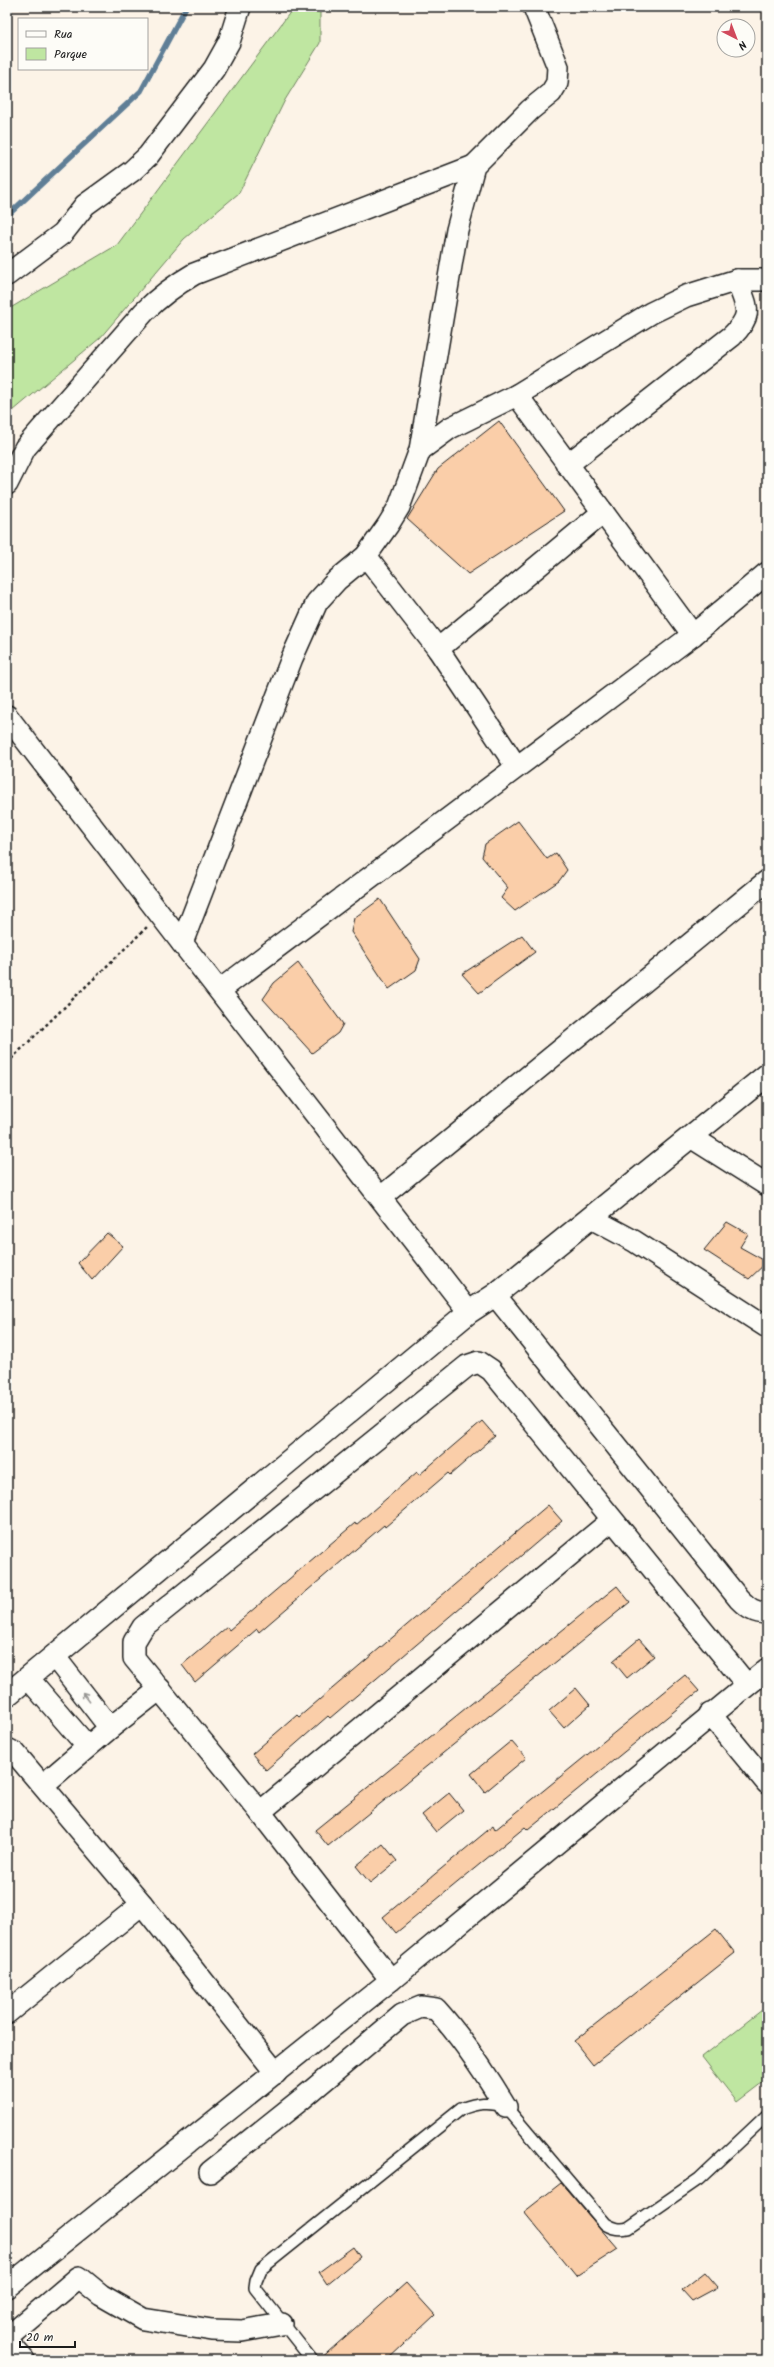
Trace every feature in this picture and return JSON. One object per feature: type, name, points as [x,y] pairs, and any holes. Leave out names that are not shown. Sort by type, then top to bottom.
[{"type":"street","points":[[7,275],[63,233],[85,205],[132,171],[148,156],[214,69],[229,42],[240,7]]},
{"type":"street","points":[[7,484],[25,448],[144,312],[172,287],[194,274],[474,166],[530,110],[551,93],[557,82],[558,67],[534,7]]},
{"type":"street","points":[[182,943],[292,658],[317,602],[338,580],[366,556],[399,507],[420,450],[457,230],[474,166]]},
{"type":"street","points":[[420,450],[450,428],[517,395],[651,313],[686,296],[738,280],[767,280]]},
{"type":"street","points":[[567,465],[732,336],[743,324],[748,312],[738,280]]},
{"type":"street","points":[[517,395],[693,635]]},
{"type":"street","points":[[438,649],[603,512]]},
{"type":"street","points":[[366,556],[438,649],[516,766]]},
{"type":"street","points":[[220,990],[516,766],[693,635],[767,573]]},
{"type":"street","points":[[7,716],[469,1312]]},
{"type":"street","points":[[381,1197],[767,881]]},
{"type":"street","points":[[7,1695],[469,1312],[495,1295],[767,1075]]},
{"type":"street","points":[[690,1137],[767,1185]]},
{"type":"street","points":[[591,1218],[634,1241],[767,1327]]},
{"type":"street","points":[[495,1295],[739,1598],[748,1608],[758,1613],[767,1613]]},
{"type":"street","points":[[391,1980],[260,1812],[134,1658],[134,1642],[143,1627],[467,1366],[479,1362],[491,1370],[747,1685]]},
{"type":"street","points":[[260,1812],[612,1520]]},
{"type":"street","points":[[54,1656],[110,1728]]},
{"type":"street","points":[[7,2287],[391,1980],[710,1714],[767,1669]]},
{"type":"street","points":[[28,1678],[87,1746]]},
{"type":"street","points":[[43,1785],[87,1746],[160,1689]]},
{"type":"street","points":[[710,1714],[767,1783]]},
{"type":"street","points":[[7,1749],[15,1753],[43,1785],[142,1904],[276,2073]]},
{"type":"street","points":[[7,2013],[142,1904]]},
{"type":"street","points":[[210,2172],[303,2098],[402,2015],[421,2007],[436,2009],[450,2024],[482,2067],[506,2107]]},
{"type":"street","points":[[7,2338],[79,2277],[101,2295],[143,2319],[212,2330],[242,2331],[282,2324]]},
{"type":"street","points":[[7,2341],[24,2360]]},
{"type":"lane","points":[[312,2360],[282,2324],[256,2288],[256,2281],[261,2269],[273,2257],[461,2109],[480,2103],[497,2104],[506,2107],[605,2224],[619,2230],[628,2228],[699,2179],[767,2115]]},
{"type":"path","points":[[7,1063],[160,914]]},
{"type":"green space","points":[[294,7],[320,7],[320,43],[285,100],[239,193],[184,239],[100,338],[7,416],[7,310],[117,245]]},
{"type":"green space","points":[[767,2006],[767,2079],[737,2102],[702,2057]]},
{"type":"building","points":[[499,421],[564,511],[468,574],[407,519],[438,469]]},
{"type":"building","points":[[518,821],[547,859],[556,853],[567,870],[559,881],[515,911],[501,898],[508,888],[482,857],[485,844]]},
{"type":"building","points":[[380,899],[420,959],[416,970],[389,989],[351,932],[354,918]]},
{"type":"building","points":[[522,935],[535,952],[479,993],[462,974]]},
{"type":"building","points":[[298,963],[343,1024],[338,1033],[312,1053],[263,999],[274,983]]},
{"type":"building","points":[[727,1222],[748,1234],[740,1247],[767,1262],[749,1279],[704,1250]]},
{"type":"building","points":[[107,1233],[123,1246],[92,1280],[78,1263]]},
{"type":"building","points":[[482,1421],[495,1436],[450,1475],[448,1473],[385,1527],[384,1525],[259,1632],[257,1629],[195,1682],[182,1665],[227,1627],[229,1630],[355,1523],[356,1525],[417,1472],[419,1475]]},
{"type":"building","points":[[548,1505],[562,1521],[330,1718],[328,1716],[266,1770],[252,1754],[297,1715],[299,1717]]},
{"type":"building","points":[[617,1586],[630,1602],[328,1846],[315,1830]]},
{"type":"building","points":[[639,1639],[654,1656],[627,1678],[613,1661]]},
{"type":"building","points":[[685,1675],[699,1691],[528,1830],[525,1827],[396,1933],[383,1917],[493,1826],[495,1830]]},
{"type":"building","points":[[576,1688],[590,1705],[564,1728],[549,1711]]},
{"type":"building","points":[[511,1741],[526,1758],[485,1792],[471,1774]]},
{"type":"building","points":[[449,1793],[463,1810],[436,1832],[422,1815]]},
{"type":"building","points":[[383,1844],[397,1861],[370,1883],[356,1866]]},
{"type":"building","points":[[716,1929],[735,1953],[593,2065],[574,2041]]},
{"type":"building","points":[[561,2183],[618,2249],[576,2276],[524,2212]]},
{"type":"building","points":[[353,2247],[360,2257],[327,2284],[319,2272]]},
{"type":"building","points":[[705,2272],[718,2287],[692,2301],[682,2290]]},
{"type":"building","points":[[406,2283],[435,2315],[387,2360],[319,2360]]},
{"type":"waterway","points":[[7,216],[141,91],[186,7]]}]
